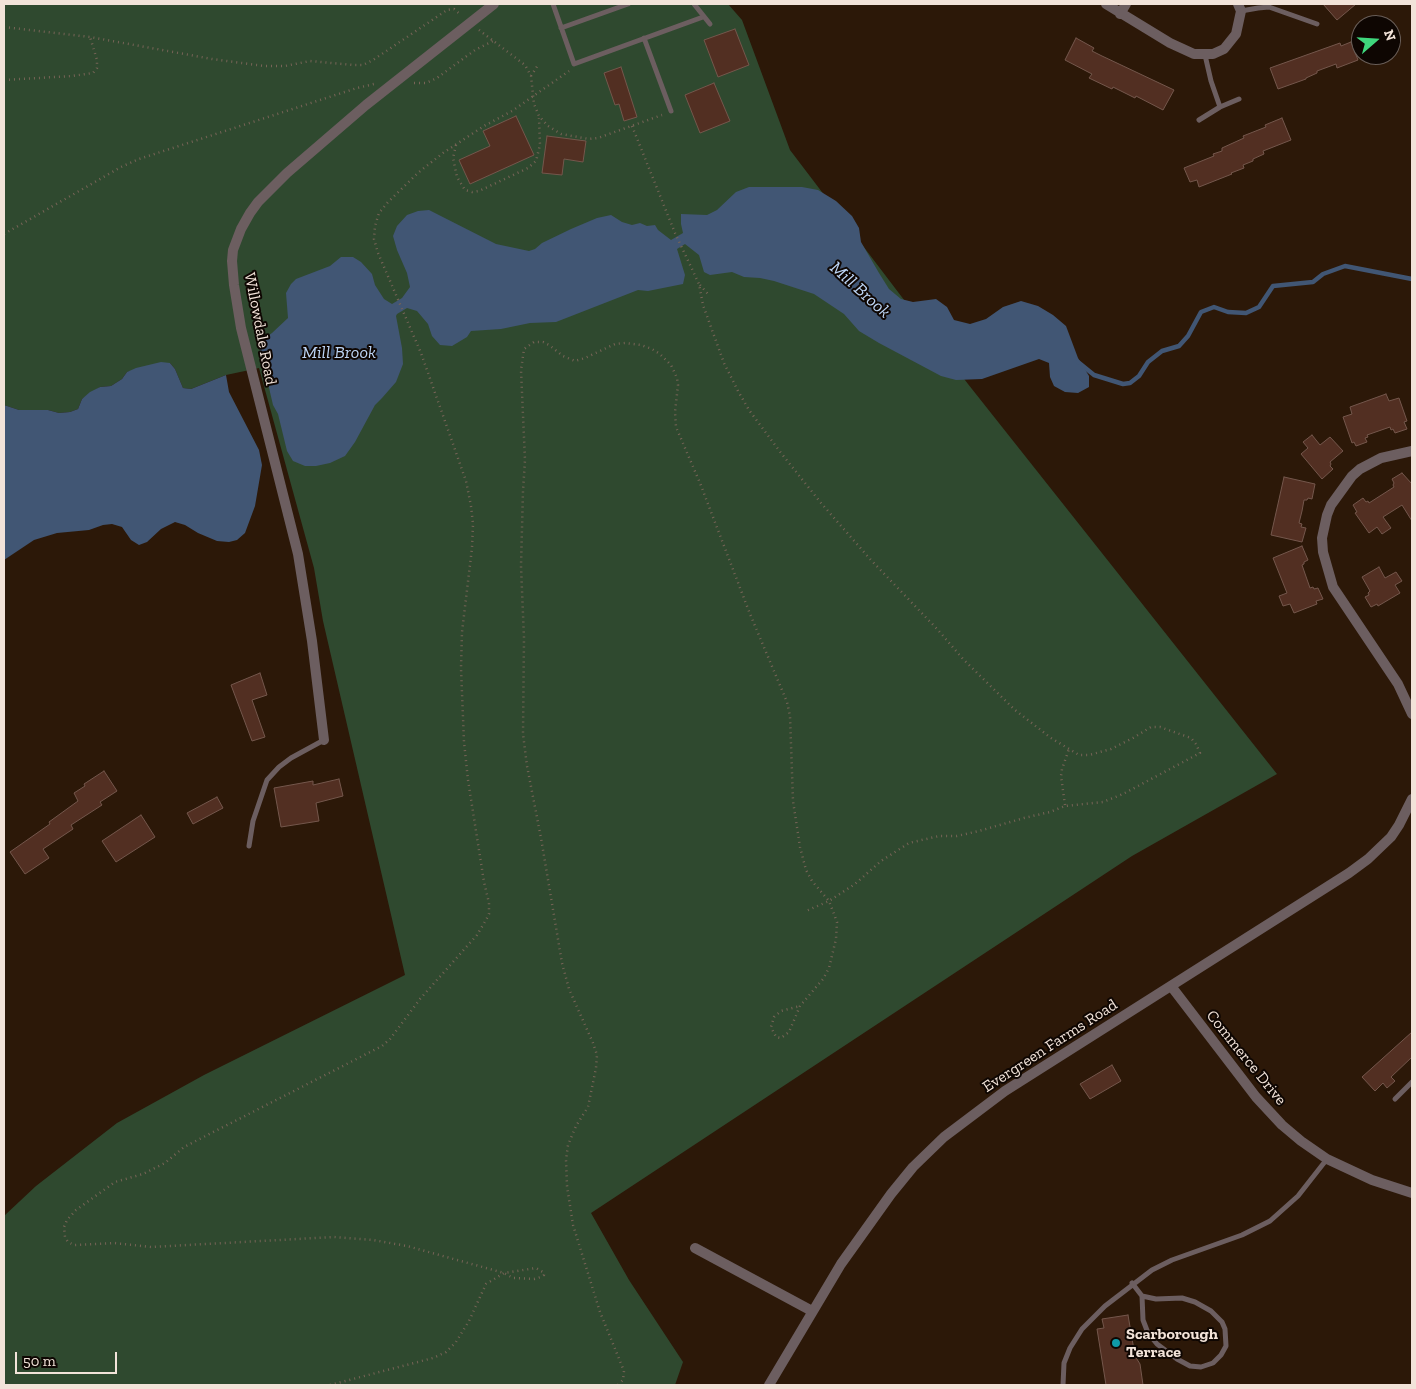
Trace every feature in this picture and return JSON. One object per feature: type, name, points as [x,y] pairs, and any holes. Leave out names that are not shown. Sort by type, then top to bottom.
[{"type":"street","name":"Willowdale Road","points":[[324,740],[312,641],[298,554],[241,328],[234,285],[233,256],[241,229],[258,202],[287,173],[394,82],[494,4]]},
{"type":"street","points":[[1106,4],[1170,44],[1194,54],[1218,51],[1231,42],[1236,34],[1240,8]]},
{"type":"street","points":[[1120,14],[1126,4]]},
{"type":"street","points":[[1412,451],[1381,458],[1365,466],[1352,476],[1331,505],[1322,538],[1322,552],[1333,587],[1398,684],[1412,714]]},
{"type":"street","name":"Evergreen Farms Road","points":[[769,1385],[841,1264],[891,1194],[913,1167],[944,1137],[1005,1091],[1368,859],[1391,837],[1403,819],[1412,799]]},
{"type":"street","name":"Commerce Drive","points":[[1171,986],[1256,1097],[1301,1141],[1327,1159],[1372,1180],[1412,1193]]},
{"type":"street","points":[[695,1248],[812,1311]]},
{"type":"lane","points":[[553,4],[574,64],[703,17]]},
{"type":"lane","points":[[561,28],[628,4]]},
{"type":"lane","points":[[694,4],[710,24]]},
{"type":"lane","points":[[1240,8],[1269,8],[1317,24]]},
{"type":"lane","points":[[644,38],[671,111]]},
{"type":"lane","points":[[1205,54],[1214,92],[1220,107]]},
{"type":"lane","points":[[1199,120],[1220,107],[1239,99]]},
{"type":"lane","points":[[249,846],[252,821],[267,780],[291,758],[324,740]]},
{"type":"lane","points":[[1395,1098],[1412,1082]]},
{"type":"lane","points":[[1063,1385],[1064,1363],[1075,1338],[1092,1318],[1132,1284],[1162,1265],[1247,1232],[1270,1221],[1298,1196],[1327,1159]]},
{"type":"lane","points":[[1132,1284],[1142,1296],[1156,1300],[1182,1298],[1195,1302],[1211,1311],[1222,1322],[1225,1329],[1226,1346],[1221,1355],[1213,1363],[1201,1367],[1190,1366],[1177,1359],[1157,1344],[1148,1333],[1143,1320],[1142,1296]]},
{"type":"path","points":[[4,27],[90,37],[264,66],[285,66],[310,61],[353,66],[364,65],[373,60],[446,10],[454,9],[493,41],[520,59],[531,76],[532,96],[539,116],[548,126],[561,134],[589,139],[606,136],[671,111]]},
{"type":"path","points":[[4,80],[93,73],[97,68],[97,60],[90,37]]},
{"type":"path","points":[[4,234],[121,167],[146,156],[356,88],[394,82],[420,83],[431,81],[475,50],[493,41]]},
{"type":"path","points":[[330,1385],[433,1358],[446,1352],[456,1342],[469,1321],[486,1284],[504,1274],[536,1268],[542,1270],[544,1275],[538,1278],[513,1278],[504,1274],[407,1246],[373,1240],[320,1237],[151,1247],[114,1243],[74,1245],[68,1242],[64,1230],[67,1220],[72,1214],[109,1186],[165,1163],[184,1147],[382,1046],[390,1039],[420,999],[477,936],[486,920],[489,903],[466,766],[462,676],[462,632],[472,548],[473,514],[466,481],[430,376],[376,247],[374,232],[376,220],[383,208],[420,172],[457,143],[512,111],[567,73],[574,64]]},
{"type":"path","points":[[531,76],[538,65]]},
{"type":"path","points":[[457,143],[453,158],[457,177],[465,190],[479,191],[533,165],[536,161],[540,145],[539,116]]},
{"type":"path","points":[[632,126],[675,233],[699,284],[709,322],[728,370],[749,410],[781,453],[870,559],[963,659],[1015,710],[1051,738],[1079,754],[1089,755],[1111,749],[1151,727],[1160,727],[1191,738],[1200,753],[1110,800],[1065,806],[979,832],[957,836],[939,836],[909,843],[881,861],[856,884],[829,901],[806,911]]},
{"type":"path","points":[[699,284],[708,294]]},
{"type":"path","points":[[618,1385],[623,1380],[624,1371],[600,1312],[568,1204],[566,1160],[568,1145],[576,1126],[588,1107],[597,1055],[569,989],[562,963],[523,734],[524,638],[521,566],[525,460],[521,370],[522,354],[530,343],[543,342],[563,356],[575,360],[585,358],[615,344],[641,345],[660,354],[674,371],[678,385],[675,419],[681,442],[700,483],[750,614],[787,702],[790,716],[793,801],[800,847],[808,874],[829,901],[838,930],[831,963],[823,979],[800,1006],[789,1032],[781,1038],[776,1037],[771,1027],[774,1016],[781,1011],[800,1006]]},
{"type":"path","points":[[1065,806],[1061,776],[1069,748]]},
{"type":"green space","points":[[4,4],[728,4],[742,20],[790,150],[968,384],[1277,774],[1132,856],[591,1213],[629,1280],[683,1362],[675,1385],[4,1385],[4,1216],[36,1186],[117,1123],[204,1075],[405,975],[323,621],[314,568],[259,368],[226,375],[191,389],[183,388],[175,369],[170,363],[127,372],[122,379],[111,386],[100,387],[82,399],[78,409],[70,412],[19,410],[4,405]]},
{"type":"water","name":"Mill Brook","points":[[749,187],[802,187],[818,190],[836,201],[852,216],[859,228],[861,242],[879,273],[889,289],[901,299],[913,302],[936,299],[947,307],[954,320],[970,324],[986,319],[1003,307],[1021,301],[1038,306],[1066,326],[1078,358],[1089,376],[1089,387],[1078,393],[1065,392],[1054,386],[1050,377],[1049,363],[1039,359],[982,379],[956,380],[941,376],[859,331],[844,314],[814,294],[774,281],[744,277],[732,272],[710,275],[704,272],[699,255],[685,244],[677,249],[685,275],[683,284],[648,291],[638,290],[556,322],[530,323],[501,329],[471,331],[467,337],[452,346],[440,345],[432,336],[428,324],[417,311],[407,308],[396,316],[403,364],[396,382],[375,405],[355,442],[345,456],[330,463],[305,466],[293,461],[287,451],[278,414],[273,405],[260,349],[262,340],[288,318],[286,293],[291,284],[296,279],[330,266],[341,257],[353,257],[361,262],[372,274],[375,285],[384,299],[392,304],[402,298],[410,287],[407,273],[393,236],[397,226],[407,215],[429,210],[496,244],[529,251],[571,229],[597,218],[611,215],[622,222],[632,225],[640,223],[647,226],[655,225],[658,230],[671,240],[683,233],[681,214],[707,215],[717,210],[736,192]]},
{"type":"water","points":[[161,362],[170,363],[175,369],[183,388],[191,389],[226,375],[229,392],[259,450],[262,465],[255,506],[245,533],[237,540],[229,542],[217,541],[175,522],[161,529],[147,542],[139,545],[131,540],[122,527],[112,524],[103,525],[89,530],[57,533],[34,540],[4,560],[4,405],[19,410],[70,412],[78,409],[82,399],[90,392],[100,387],[111,386],[122,379],[127,372],[136,368]]},
{"type":"building","points":[[1323,4],[1356,4],[1337,20]]},
{"type":"building","points":[[735,29],[749,65],[718,77],[704,40]]},
{"type":"building","points":[[1076,38],[1094,48],[1092,51],[1174,90],[1163,110],[1136,96],[1135,98],[1089,78],[1092,74],[1065,60]]},
{"type":"building","points":[[1351,42],[1351,63],[1337,68],[1336,64],[1317,71],[1317,73],[1306,79],[1278,89],[1270,68],[1340,43],[1341,46]]},
{"type":"building","points":[[621,67],[637,117],[624,121],[619,104],[615,105],[604,73]]},
{"type":"building","points":[[714,83],[730,121],[700,133],[685,95]]},
{"type":"building","points":[[516,116],[534,155],[470,184],[459,160],[490,146],[483,131]]},
{"type":"building","points":[[1282,118],[1291,140],[1263,151],[1264,154],[1243,165],[1244,168],[1232,174],[1199,187],[1197,180],[1190,182],[1184,168],[1214,156],[1213,154],[1222,151],[1222,148],[1244,138],[1243,136]]},
{"type":"building","points":[[547,136],[586,141],[583,162],[564,159],[562,175],[542,173]]},
{"type":"building","points":[[1386,394],[1389,401],[1399,398],[1407,421],[1404,422],[1407,429],[1395,433],[1390,427],[1367,435],[1368,437],[1365,438],[1367,442],[1356,446],[1354,442],[1352,443],[1343,417],[1352,414],[1350,407]]},
{"type":"building","points":[[1312,435],[1320,445],[1330,437],[1343,451],[1330,462],[1330,466],[1333,469],[1322,479],[1301,454],[1308,448],[1303,442]]},
{"type":"building","points":[[1402,473],[1412,484],[1412,521],[1402,505],[1383,517],[1391,528],[1382,534],[1377,527],[1369,533],[1355,513],[1357,512],[1353,505],[1363,498],[1369,503],[1394,487],[1392,479]]},
{"type":"building","points":[[1284,477],[1315,484],[1312,499],[1304,500],[1299,523],[1302,524],[1301,527],[1306,528],[1302,542],[1271,535]]},
{"type":"building","points":[[1302,546],[1308,560],[1302,565],[1310,588],[1318,588],[1323,599],[1316,601],[1317,604],[1294,613],[1290,604],[1283,606],[1279,596],[1287,593],[1273,558]]},
{"type":"building","points":[[1379,567],[1385,578],[1396,572],[1402,581],[1395,585],[1400,593],[1378,606],[1377,604],[1371,607],[1365,597],[1369,595],[1370,591],[1362,577]]},
{"type":"building","points":[[260,673],[267,695],[252,700],[265,737],[252,741],[231,685]]},
{"type":"building","points":[[104,771],[117,791],[100,802],[102,805],[71,825],[73,829],[43,849],[49,858],[25,874],[10,852],[50,824],[49,822],[78,801],[74,793]]},
{"type":"building","points":[[339,779],[343,796],[316,803],[319,821],[281,827],[274,788],[313,781],[313,785]]},
{"type":"building","points":[[217,797],[223,808],[193,824],[187,813]]},
{"type":"building","points":[[141,815],[155,837],[116,862],[102,841]]},
{"type":"building","points":[[1412,1032],[1412,1057],[1391,1077],[1395,1081],[1387,1088],[1383,1083],[1375,1091],[1362,1077]]},
{"type":"building","points":[[1112,1065],[1121,1081],[1090,1099],[1080,1084]]},
{"type":"building","name":"Scarborough Terrace","points":[[1128,1315],[1135,1356],[1140,1364],[1143,1385],[1106,1385],[1097,1329],[1104,1328],[1102,1319]]},
{"type":"waterway","name":"Mill Brook","points":[[1078,362],[1094,375],[1123,384],[1130,383],[1139,376],[1148,362],[1162,351],[1179,346],[1188,336],[1201,312],[1214,307],[1228,312],[1246,313],[1259,307],[1273,286],[1313,282],[1323,274],[1345,266],[1412,279]]},
{"type":"place","name":"Scarborough Terrace","points":[[1116,1343]]}]
